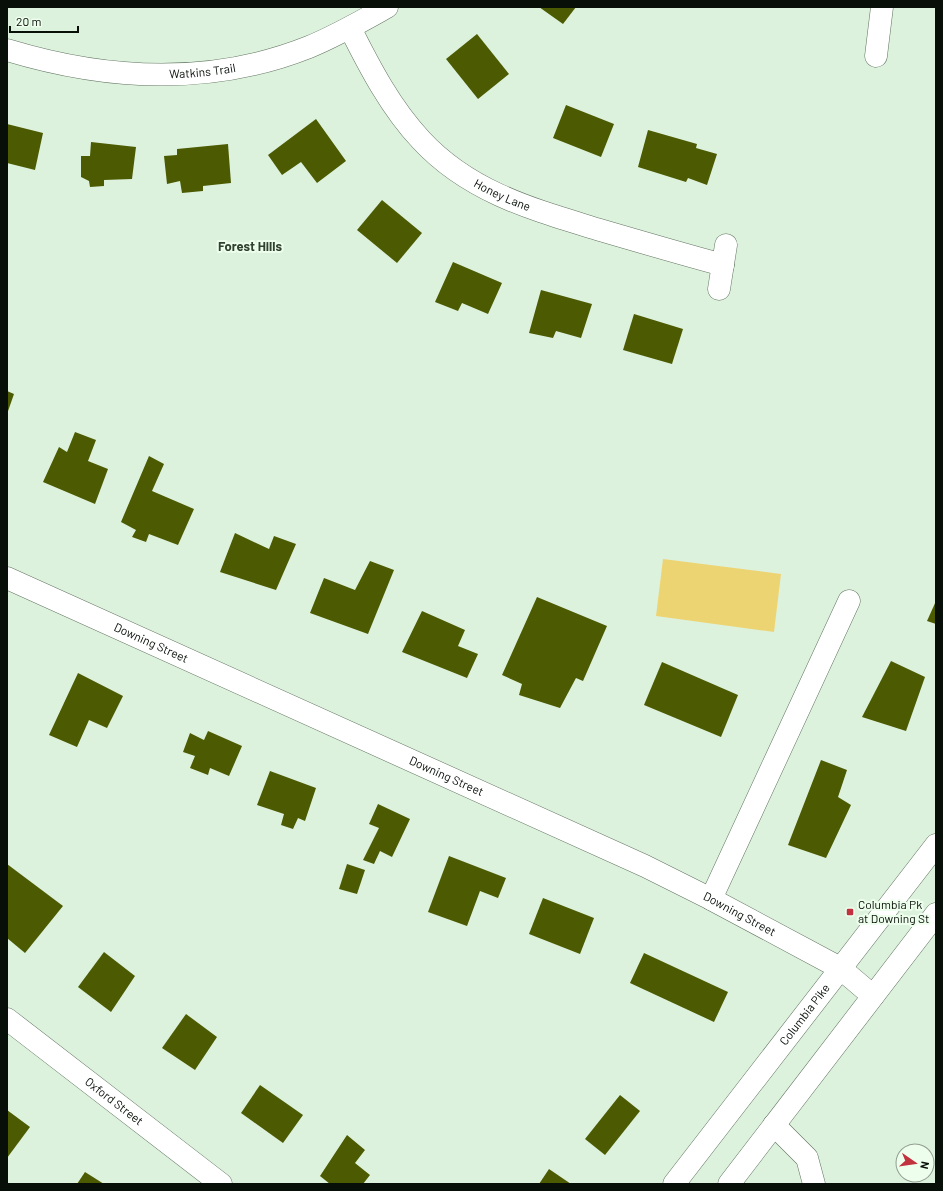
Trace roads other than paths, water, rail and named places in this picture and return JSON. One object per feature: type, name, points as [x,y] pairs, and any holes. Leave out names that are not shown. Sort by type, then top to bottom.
[{"type":"street","name":"Watkins Trail","points":[[7,50],[47,62],[96,71],[148,75],[194,73],[244,66],[290,53],[350,28],[387,7]]},
{"type":"street","points":[[876,56],[882,7]]},
{"type":"street","name":"Honey Lane","points":[[350,28],[373,73],[400,114],[422,141],[452,168],[487,190],[525,207],[724,255],[719,288]]},
{"type":"street","name":"Downing Street","points":[[7,578],[420,763],[645,866],[711,899],[840,968],[874,996]]},
{"type":"street","points":[[711,899],[849,601]]},
{"type":"street","name":"Columbia Pike","points":[[674,1184],[936,845]]},
{"type":"street","points":[[729,1184],[936,914]]},
{"type":"street","name":"Oxford Street","points":[[7,1019],[221,1184]]},
{"type":"street","points":[[774,1125],[807,1158],[814,1184]]},
{"type":"place","name":"Columbia Pk at Downing St","points":[[850,912]]},
{"type":"district","name":"Forest Hills","points":[[250,246]]}]
